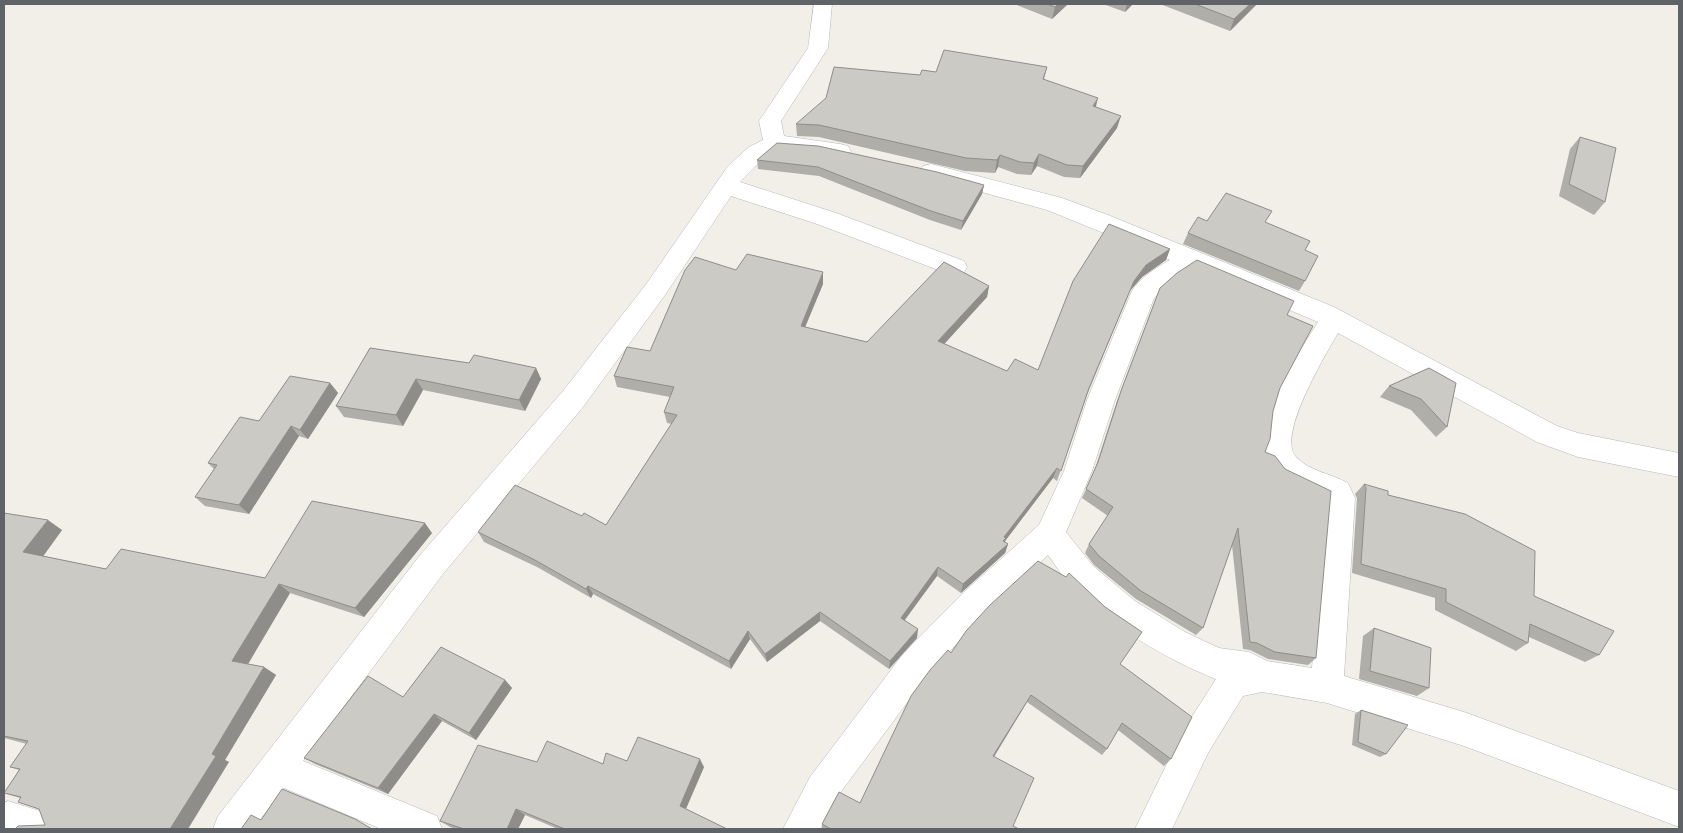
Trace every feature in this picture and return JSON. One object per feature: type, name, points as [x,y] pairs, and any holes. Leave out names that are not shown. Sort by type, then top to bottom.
[{"type":"street","points":[[774,143],[770,121],[818,48],[823,4]]},
{"type":"street","points":[[231,829],[432,564],[574,399],[656,289],[736,171],[757,152],[774,143],[819,146],[858,155]]},
{"type":"street","points":[[906,166],[1054,204],[1100,221],[1334,318],[1547,434],[1578,445],[1679,465]]},
{"type":"street","points":[[726,186],[828,219],[955,267]]},
{"type":"street","points":[[801,829],[822,789],[915,665],[975,602],[1050,534],[1078,471],[1101,400],[1143,293],[1162,276],[1190,259]]},
{"type":"street","points":[[1327,686],[1340,498],[1338,492],[1333,488],[1284,465],[1279,454],[1278,440],[1284,410],[1304,366],[1334,318]]},
{"type":"street","points":[[1050,534],[1082,576],[1124,611],[1174,643],[1217,664],[1249,668],[1262,676]]},
{"type":"street","points":[[1153,829],[1196,741],[1233,682],[1262,676],[1327,686],[1464,730],[1679,809]]},
{"type":"street","points":[[277,768],[424,829]]},
{"type":"street","points":[[8,820],[43,829]]},
{"type":"building","points":[[1047,4],[1058,4],[1055,7]]},
{"type":"building","points":[[1195,4],[1250,4],[1234,19]]},
{"type":"building","points":[[944,50],[1047,67],[1043,79],[1098,98],[1093,106],[1121,116],[1083,166],[1067,165],[1039,154],[1034,163],[1020,162],[1000,155],[997,160],[966,158],[819,125],[796,124],[826,98],[834,67],[920,75],[922,70],[936,72]]},
{"type":"building","points":[[1580,137],[1616,148],[1605,202],[1569,184]]},
{"type":"building","points":[[777,143],[818,146],[937,172],[984,185],[963,221],[931,211],[818,167],[757,160]]},
{"type":"building","points":[[1226,193],[1272,211],[1265,222],[1310,241],[1305,250],[1318,256],[1305,281],[1188,233],[1198,217],[1207,221]]},
{"type":"building","points":[[1109,224],[1170,249],[1146,265],[1134,281],[1089,388],[1061,471],[1057,468],[1004,537],[1006,538],[1003,541],[1008,544],[963,584],[938,567],[901,618],[918,629],[890,661],[820,612],[765,654],[748,631],[729,661],[588,586],[586,589],[533,559],[478,532],[515,485],[582,516],[584,513],[606,525],[677,415],[664,412],[674,387],[614,376],[627,347],[650,351],[685,270],[695,257],[736,270],[747,254],[823,272],[801,326],[867,342],[944,262],[989,286],[938,341],[1007,371],[1015,359],[1038,370],[1073,281]]},
{"type":"building","points":[[1197,260],[1294,301],[1287,315],[1313,326],[1280,388],[1273,411],[1270,439],[1265,452],[1275,456],[1285,469],[1331,491],[1316,658],[1275,652],[1257,643],[1250,642],[1238,528],[1203,628],[1141,591],[1099,556],[1089,544],[1113,507],[1086,489],[1098,462],[1121,391],[1160,288],[1177,273]]},
{"type":"building","points":[[370,348],[469,363],[474,355],[536,368],[519,400],[416,379],[396,415],[336,406]]},
{"type":"building","points":[[1429,368],[1456,383],[1447,427],[1421,399],[1389,386]]},
{"type":"building","points":[[290,376],[330,383],[300,430],[291,426],[239,505],[195,497],[217,465],[208,463],[240,417],[259,421]]},
{"type":"building","points":[[1364,484],[1388,491],[1388,495],[1465,514],[1535,551],[1534,596],[1614,631],[1599,655],[1530,624],[1528,643],[1446,602],[1446,589],[1361,564],[1366,488]]},
{"type":"building","points":[[312,501],[425,523],[355,608],[279,584],[232,661],[264,667],[212,754],[216,756],[170,829],[15,829],[18,826],[45,825],[39,809],[18,802],[21,797],[4,793],[20,769],[10,767],[28,741],[4,736],[4,513],[48,520],[23,552],[106,569],[121,549],[265,578]]},
{"type":"building","points":[[1038,561],[1066,577],[1069,573],[1105,607],[1142,632],[1120,664],[1192,717],[1171,759],[1122,723],[1107,749],[1031,695],[993,756],[1034,778],[1013,826],[1019,829],[831,829],[822,824],[839,792],[860,803],[911,696],[930,670],[948,650],[951,653],[966,631],[990,605]]},
{"type":"building","points":[[1374,628],[1431,648],[1429,688],[1370,671]]},
{"type":"building","points":[[441,647],[505,680],[469,733],[434,714],[378,788],[304,758],[368,676],[403,697]]},
{"type":"building","points":[[1361,710],[1408,725],[1386,754],[1358,742]]},
{"type":"building","points":[[638,737],[700,759],[680,806],[727,829],[565,829],[516,809],[507,829],[464,829],[440,821],[478,745],[537,762],[547,741],[603,764],[606,753],[627,761]]},
{"type":"building","points":[[282,789],[355,819],[372,829],[241,829],[251,815],[261,820]]}]
